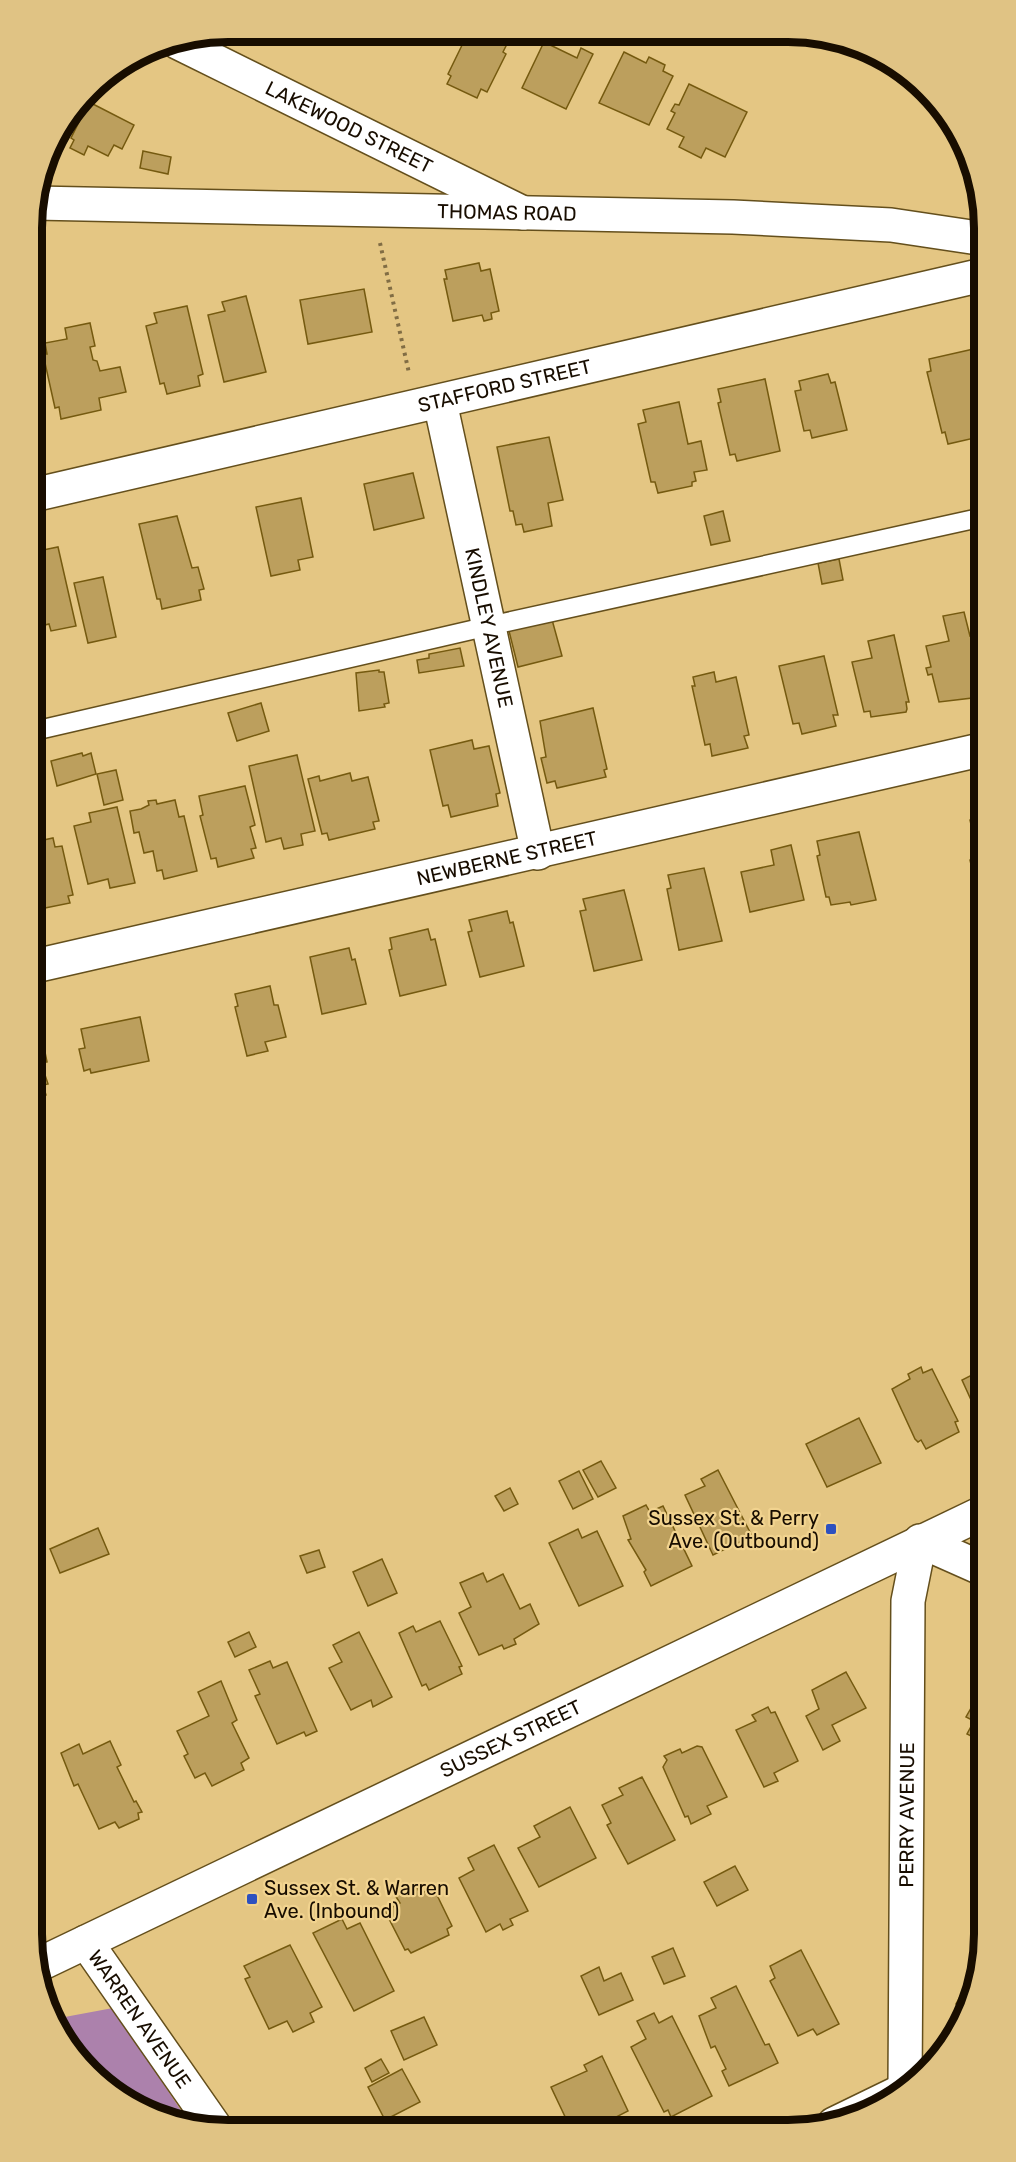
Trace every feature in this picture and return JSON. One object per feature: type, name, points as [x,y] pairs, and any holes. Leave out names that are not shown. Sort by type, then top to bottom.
[{"type":"street","name":"LAKEWOOD STREET","points":[[187,47],[523,213]]},
{"type":"street","name":"THOMAS ROAD","points":[[44,203],[733,217],[891,225],[974,237]]},
{"type":"street","name":"STAFFORD STREET","points":[[42,493],[974,277]]},
{"type":"street","name":"KINDLEY AVENUE","points":[[440,402],[538,853]]},
{"type":"street","name":"NEWBERNE STREET","points":[[42,964],[538,853],[974,751]]},
{"type":"street","name":"SUSSEX STREET","points":[[45,1962],[974,1517]]},
{"type":"street","points":[[920,1541],[974,1565]]},
{"type":"street","name":"PERRY AVENUE","points":[[906,2078],[908,1601],[920,1541]]},
{"type":"street","name":"WARREN AVENUE","points":[[86,1942],[209,2118]]},
{"type":"lane","points":[[42,729],[489,626],[974,519]]},
{"type":"path","points":[[378,233],[410,374]]},
{"type":"shaded area","points":[[113,2008],[183,2114],[146,2101],[105,2074],[88,2057],[62,2017]]},
{"type":"building","points":[[464,42],[508,42],[503,52],[506,54],[487,92],[481,89],[477,98],[447,84],[451,76],[448,74]]},
{"type":"building","points":[[544,42],[577,58],[581,48],[593,54],[566,109],[522,88]]},
{"type":"building","points":[[624,52],[646,63],[649,57],[665,65],[663,71],[673,76],[649,125],[599,103]]},
{"type":"building","points":[[689,84],[747,112],[725,157],[706,148],[701,158],[679,147],[684,137],[667,129],[675,113],[671,111],[675,104],[679,105]]},
{"type":"building","points":[[91,103],[134,125],[122,149],[114,145],[108,156],[88,146],[84,155],[70,148],[74,140],[71,138]]},
{"type":"building","points":[[143,151],[171,157],[168,174],[140,168]]},
{"type":"building","points":[[479,263],[481,271],[490,269],[499,311],[491,313],[492,319],[484,321],[482,315],[453,321],[444,279],[447,279],[445,270]]},
{"type":"building","points":[[364,289],[372,332],[308,344],[300,300]]},
{"type":"building","points":[[246,296],[266,372],[224,382],[208,315],[225,311],[222,302]]},
{"type":"building","points":[[187,306],[203,374],[198,376],[200,386],[167,394],[164,383],[160,384],[146,326],[157,323],[154,313]]},
{"type":"building","points":[[90,323],[95,346],[90,347],[93,360],[97,361],[100,371],[120,367],[126,392],[99,398],[101,410],[61,419],[59,407],[55,408],[43,354],[47,354],[45,343],[67,339],[65,328]]},
{"type":"building","points":[[974,349],[974,438],[948,444],[945,432],[942,433],[927,372],[931,371],[929,359]]},
{"type":"building","points":[[828,374],[831,383],[835,382],[847,430],[812,438],[810,430],[804,431],[795,391],[801,390],[799,381]]},
{"type":"building","points":[[765,379],[780,451],[737,461],[735,454],[730,455],[718,403],[721,402],[718,389]]},
{"type":"building","points":[[679,402],[688,444],[701,441],[707,470],[694,472],[696,481],[692,482],[692,486],[658,493],[655,482],[651,482],[638,424],[646,422],[643,410]]},
{"type":"building","points":[[549,437],[563,500],[548,503],[552,526],[524,532],[522,524],[516,525],[513,511],[510,511],[497,447]]},
{"type":"building","points":[[413,473],[424,518],[374,530],[364,484]]},
{"type":"building","points":[[301,498],[313,557],[298,560],[300,570],[271,576],[256,507]]},
{"type":"building","points":[[723,511],[730,541],[711,545],[704,516]]},
{"type":"building","points":[[177,516],[192,568],[198,567],[204,589],[199,590],[201,600],[162,609],[160,599],[157,599],[139,524]]},
{"type":"building","points":[[58,547],[76,626],[51,631],[49,624],[42,626],[42,550]]},
{"type":"building","points":[[839,559],[843,580],[822,584],[818,563]]},
{"type":"building","points":[[103,577],[116,637],[88,643],[74,583]]},
{"type":"building","points":[[964,612],[970,636],[974,635],[974,693],[971,694],[972,698],[939,702],[932,674],[928,675],[926,668],[931,667],[926,646],[949,641],[943,616]]},
{"type":"building","points":[[551,616],[562,656],[518,667],[508,627]]},
{"type":"building","points":[[894,635],[909,702],[906,702],[906,712],[871,717],[870,711],[864,712],[852,662],[872,658],[868,641]]},
{"type":"building","points":[[460,648],[464,666],[419,673],[417,660],[429,658],[429,654]]},
{"type":"building","points":[[824,656],[838,715],[833,715],[836,726],[802,734],[799,723],[793,724],[779,666]]},
{"type":"building","points":[[379,670],[379,672],[384,672],[389,703],[384,704],[385,707],[359,711],[356,673]]},
{"type":"building","points":[[714,672],[716,682],[736,677],[749,735],[744,736],[748,748],[712,756],[710,744],[705,745],[692,686],[695,686],[693,677]]},
{"type":"building","points":[[261,703],[269,731],[237,741],[228,713]]},
{"type":"building","points":[[593,708],[607,769],[604,770],[606,777],[557,788],[555,781],[547,783],[541,758],[546,757],[540,721]]},
{"type":"building","points":[[472,740],[474,749],[489,746],[500,793],[496,794],[498,806],[451,817],[448,805],[443,806],[430,750]]},
{"type":"building","points":[[82,753],[83,756],[91,753],[96,774],[57,786],[51,761]]},
{"type":"building","points":[[297,755],[315,831],[301,834],[303,845],[284,849],[281,838],[266,842],[249,766]]},
{"type":"building","points":[[116,770],[123,800],[104,805],[97,774]]},
{"type":"building","points":[[350,773],[352,781],[368,777],[379,821],[373,822],[375,829],[329,840],[327,833],[322,834],[308,779],[319,776],[320,781]]},
{"type":"building","points":[[245,786],[255,825],[250,827],[256,848],[251,849],[254,858],[218,867],[216,858],[211,859],[200,816],[203,815],[199,796]]},
{"type":"building","points":[[156,800],[157,804],[175,800],[179,817],[184,816],[197,871],[164,879],[162,870],[157,871],[153,851],[144,853],[139,832],[134,833],[130,811],[141,809],[149,805],[148,801]]},
{"type":"building","points":[[117,807],[135,883],[110,888],[108,879],[88,884],[74,826],[91,822],[89,813]]},
{"type":"building","points":[[974,819],[974,833],[973,833],[970,820]]},
{"type":"building","points":[[859,832],[876,900],[851,905],[850,902],[831,905],[829,897],[826,897],[817,856],[820,855],[817,841]]},
{"type":"building","points":[[53,838],[55,847],[62,846],[73,895],[68,896],[70,903],[42,909],[42,840]]},
{"type":"building","points":[[974,839],[974,854],[971,840]]},
{"type":"building","points":[[791,845],[804,900],[750,912],[741,872],[774,865],[771,850]]},
{"type":"building","points":[[974,859],[974,873],[973,873],[970,860]]},
{"type":"building","points":[[704,868],[722,941],[679,950],[667,889],[671,888],[668,875]]},
{"type":"building","points":[[624,890],[642,960],[594,971],[580,911],[586,910],[583,899]]},
{"type":"building","points":[[507,911],[510,923],[513,922],[524,966],[480,977],[468,932],[472,931],[469,920]]},
{"type":"building","points":[[428,929],[431,940],[435,939],[446,985],[400,996],[389,950],[392,949],[390,938]]},
{"type":"building","points":[[349,948],[352,960],[355,959],[366,1004],[322,1014],[310,957]]},
{"type":"building","points":[[270,986],[274,1005],[278,1005],[286,1037],[265,1042],[268,1051],[247,1056],[235,1007],[238,1006],[235,994]]},
{"type":"building","points":[[140,1017],[149,1061],[91,1073],[90,1069],[84,1071],[79,1049],[85,1048],[81,1029]]},
{"type":"building","points":[[42,1052],[45,1052],[47,1062],[42,1063]]},
{"type":"building","points":[[42,1066],[48,1084],[43,1085],[46,1095],[42,1096]]},
{"type":"building","points":[[921,1367],[923,1373],[932,1369],[958,1421],[955,1422],[959,1432],[926,1449],[921,1440],[918,1442],[915,1439],[892,1389],[910,1379],[908,1374]]},
{"type":"building","points":[[974,1374],[974,1406],[962,1380]]},
{"type":"building","points":[[859,1418],[881,1463],[827,1487],[806,1444]]},
{"type":"building","points":[[601,1461],[616,1488],[598,1497],[583,1470]]},
{"type":"building","points":[[718,1470],[752,1536],[713,1555],[685,1495],[705,1486],[701,1479]]},
{"type":"building","points":[[579,1471],[593,1499],[573,1509],[559,1481]]},
{"type":"building","points":[[510,1488],[518,1504],[504,1511],[495,1496]]},
{"type":"building","points":[[646,1505],[650,1512],[663,1506],[692,1566],[651,1586],[644,1572],[646,1570],[628,1540],[631,1539],[623,1516]]},
{"type":"building","points":[[98,1528],[109,1554],[60,1573],[50,1549]]},
{"type":"building","points":[[578,1529],[582,1538],[597,1531],[623,1586],[579,1606],[549,1543]]},
{"type":"building","points":[[319,1550],[325,1567],[307,1573],[300,1556]]},
{"type":"building","points":[[382,1559],[397,1593],[368,1606],[353,1572]]},
{"type":"building","points":[[483,1573],[487,1582],[503,1574],[520,1609],[530,1604],[539,1624],[514,1639],[516,1644],[504,1649],[502,1645],[479,1655],[459,1613],[471,1607],[460,1583]]},
{"type":"building","points":[[440,1621],[462,1666],[459,1667],[462,1674],[429,1690],[426,1684],[422,1686],[399,1633],[413,1626],[416,1632]]},
{"type":"building","points":[[249,1632],[256,1647],[235,1657],[228,1642]]},
{"type":"building","points":[[359,1632],[392,1697],[373,1707],[371,1700],[351,1710],[329,1668],[342,1662],[333,1645]]},
{"type":"building","points":[[270,1661],[273,1668],[287,1662],[317,1731],[306,1736],[304,1732],[277,1744],[255,1696],[260,1694],[249,1670]]},
{"type":"building","points":[[846,1672],[866,1708],[832,1725],[840,1741],[823,1750],[806,1716],[819,1709],[812,1690]]},
{"type":"building","points":[[221,1681],[237,1720],[232,1723],[249,1758],[241,1763],[244,1770],[212,1786],[205,1773],[195,1778],[184,1756],[188,1754],[177,1731],[209,1716],[198,1692]]},
{"type":"building","points":[[974,1703],[974,1721],[966,1717]]},
{"type":"building","points":[[768,1707],[771,1713],[775,1712],[798,1761],[774,1773],[778,1781],[764,1787],[736,1730],[756,1721],[752,1715]]},
{"type":"building","points":[[974,1721],[974,1738],[967,1734]]},
{"type":"building","points":[[110,1741],[121,1765],[117,1767],[134,1802],[136,1801],[142,1812],[138,1813],[139,1819],[119,1828],[115,1822],[99,1829],[78,1784],[74,1786],[61,1753],[79,1744],[83,1754]]},
{"type":"building","points":[[697,1746],[702,1747],[727,1797],[707,1806],[711,1814],[691,1824],[688,1816],[685,1817],[663,1767],[667,1760],[664,1756],[680,1749],[682,1753]]},
{"type":"building","points":[[642,1777],[675,1840],[628,1864],[607,1825],[611,1823],[602,1805],[623,1795],[619,1788]]},
{"type":"building","points":[[570,1807],[596,1858],[539,1887],[518,1848],[540,1837],[534,1826]]},
{"type":"building","points":[[494,1845],[528,1911],[510,1919],[513,1925],[503,1930],[500,1924],[486,1932],[459,1878],[474,1870],[468,1858]]},
{"type":"building","points":[[735,1866],[748,1890],[717,1906],[704,1882]]},
{"type":"building","points":[[416,1885],[420,1894],[433,1887],[452,1926],[447,1929],[449,1935],[411,1953],[408,1949],[405,1950],[385,1911],[400,1903],[395,1895]]},
{"type":"building","points":[[342,1919],[347,1929],[360,1923],[394,1991],[354,2011],[313,1933]]},
{"type":"building","points":[[290,1945],[322,2007],[310,2013],[314,2022],[293,2032],[287,2021],[269,2029],[245,1979],[250,1977],[244,1966]]},
{"type":"building","points":[[673,1948],[685,1976],[664,1984],[652,1957]]},
{"type":"building","points":[[801,1950],[839,2024],[817,2035],[813,2029],[798,2036],[770,1981],[775,1978],[770,1966]]},
{"type":"building","points":[[599,1967],[604,1981],[621,1973],[633,2000],[599,2015],[581,1976]]},
{"type":"building","points":[[736,1986],[765,2045],[769,2044],[778,2063],[729,2086],[722,2071],[726,2069],[715,2046],[711,2048],[699,2016],[716,2008],[711,1998]]},
{"type":"building","points":[[966,1986],[960,2006],[956,2004]]},
{"type":"building","points":[[654,2013],[659,2023],[672,2016],[712,2096],[671,2117],[668,2110],[664,2112],[631,2047],[646,2039],[637,2021]]},
{"type":"building","points":[[424,2017],[437,2045],[404,2060],[391,2031]]},
{"type":"building","points":[[602,2056],[628,2111],[616,2117],[617,2120],[567,2120],[551,2087],[587,2071],[584,2065]]},
{"type":"building","points":[[381,2059],[389,2073],[372,2082],[365,2068]]},
{"type":"building","points":[[402,2069],[420,2102],[385,2120],[368,2087]]},
{"type":"place","name":"Sussex St. & Perry Ave. (Outbound)","points":[[831,1529]]},
{"type":"place","name":"Sussex St. & Warren Ave. (Inbound)","points":[[252,1899]]}]
